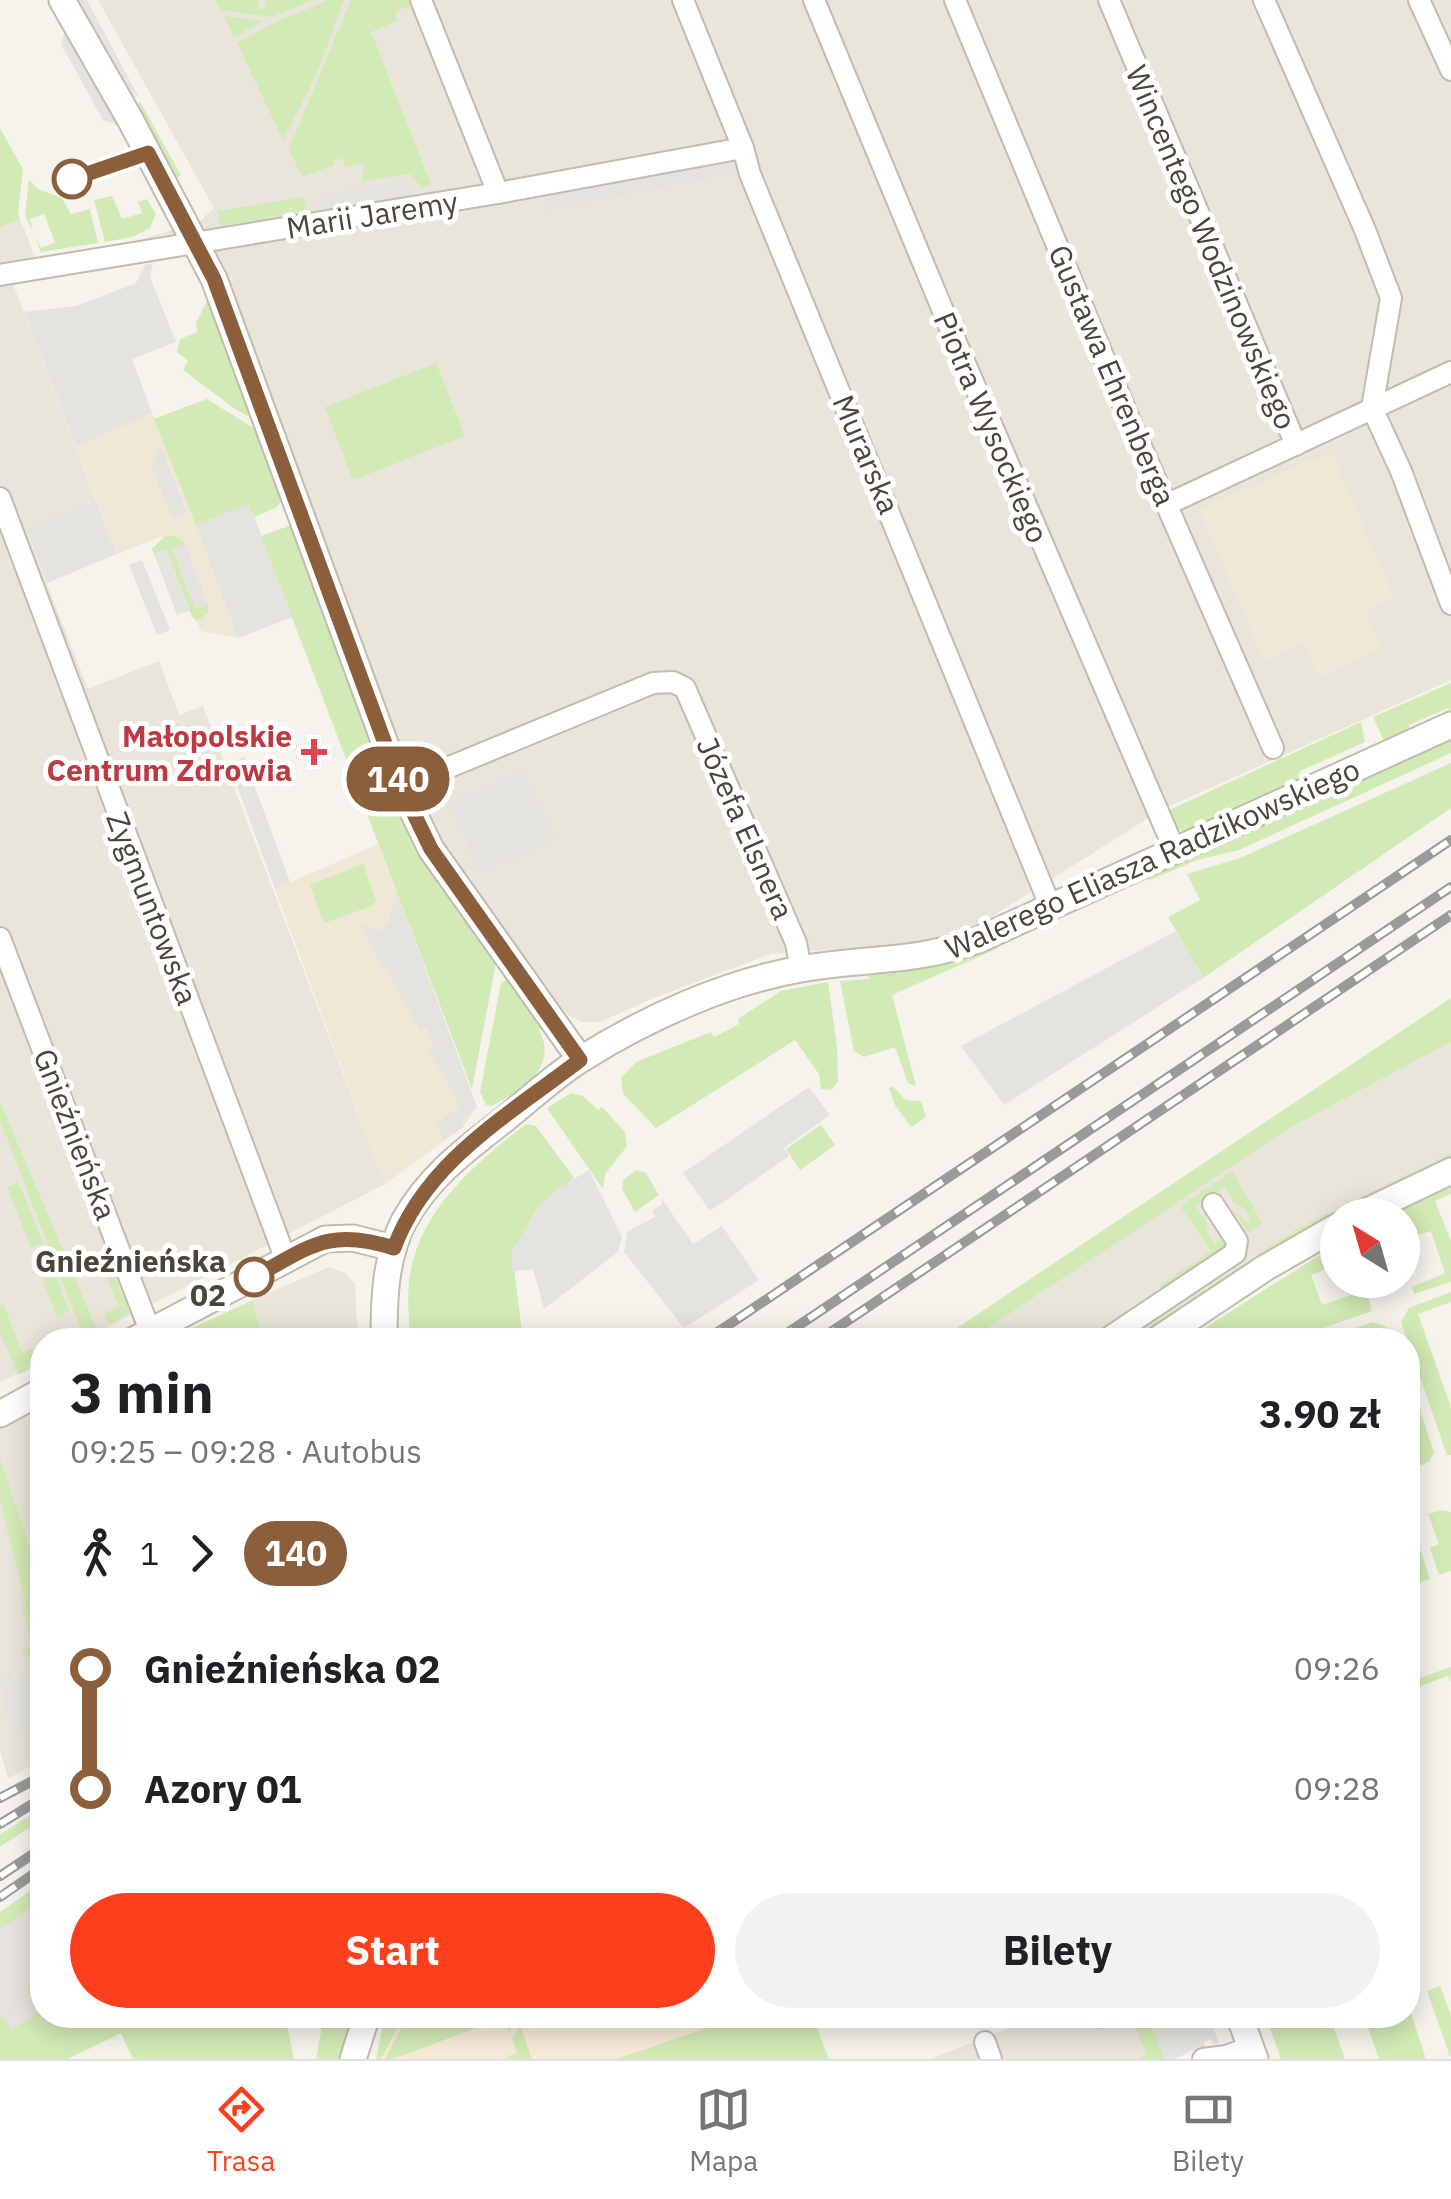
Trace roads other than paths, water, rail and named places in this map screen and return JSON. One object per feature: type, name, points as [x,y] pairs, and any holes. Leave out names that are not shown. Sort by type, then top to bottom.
[{"type":"street","points":[[62,0],[214,279],[401,787],[431,849],[580,1060]]},
{"type":"street","points":[[421,0],[498,193]]},
{"type":"street","name":"Murarska","points":[[684,0],[757,190],[1052,908]]},
{"type":"street","name":"Piotra Wysockiego","points":[[814,0],[1175,851]]},
{"type":"street","name":"Gustawa Ehrenberga","points":[[955,0],[1274,748]]},
{"type":"street","name":"Wincentego Wodzinowskiego","points":[[1109,0],[1296,445],[1451,372]]},
{"type":"street","points":[[1264,0],[1391,298],[1372,408],[1401,471],[1451,604]]},
{"type":"street","points":[[1419,0],[1451,70]]},
{"type":"street","name":"Marii Jaremy","points":[[0,274],[498,193],[743,148]]},
{"type":"street","points":[[1168,504],[1296,445]]},
{"type":"street","name":"Zygmuntowska","points":[[0,498],[286,1260]]},
{"type":"street","name":"Józefa Elsnera","points":[[401,787],[653,683],[673,682],[685,688],[796,943],[801,969]]},
{"type":"street","name":"Walerego Eliasza Radzikowskiego","points":[[384,1328],[384,1295],[394,1248],[411,1210],[442,1169],[580,1060],[638,1028],[706,998],[801,969],[940,954],[1052,908],[1451,726]]},
{"type":"street","name":"Gnieźnieńska","points":[[0,938],[139,1328]]},
{"type":"street","points":[[1395,1198],[1451,1171]]},
{"type":"street","points":[[1123,1328],[1235,1253],[1237,1241],[1213,1204]]},
{"type":"street","points":[[1175,1328],[1320,1236]]},
{"type":"street","points":[[157,1328],[325,1240],[370,1240],[394,1248]]},
{"type":"street","points":[[0,1414],[30,1398]]},
{"type":"street","points":[[353,2059],[363,2028]]},
{"type":"street","points":[[1203,2059],[1253,2053],[1244,2028]]},
{"type":"railway","points":[[724,1328],[1451,840]]},
{"type":"railway","points":[[795,1328],[1451,887]]},
{"type":"railway","points":[[837,1328],[1451,915]]},
{"type":"railway","points":[[0,1798],[30,1782]]},
{"type":"railway","points":[[0,1824],[30,1805]]},
{"type":"railway","points":[[0,1876],[30,1856]]},
{"type":"railway","points":[[0,1897],[30,1876]]},
{"type":"place","name":"Małopolskie Centrum Zdrowia","points":[[314,752]]},
{"type":"place","name":"Gnieźnieńska 02","points":[[254,1277]]}]
